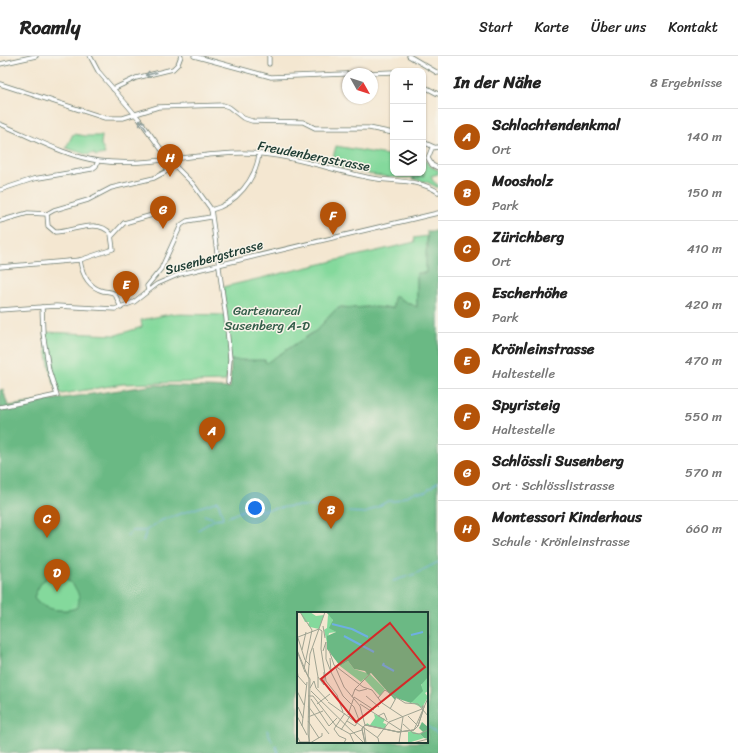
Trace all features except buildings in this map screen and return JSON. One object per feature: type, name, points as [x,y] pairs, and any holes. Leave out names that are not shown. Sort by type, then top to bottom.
[{"type":"street","points":[[0,64],[36,56]]},
{"type":"street","points":[[0,221],[28,214],[47,214],[54,210],[88,200],[111,188],[158,176],[167,171],[166,159],[135,114],[106,81],[93,63],[90,56]]},
{"type":"street","points":[[113,89],[136,78],[173,69],[178,64],[181,56]]},
{"type":"street","points":[[194,56],[271,77],[390,72]]},
{"type":"street","points":[[269,56],[270,64]]},
{"type":"street","points":[[409,56],[438,73]]},
{"type":"street","points":[[0,84],[105,118],[118,119],[158,107],[223,105],[229,107],[243,118],[252,121],[303,122],[315,128],[369,128],[390,132]]},
{"type":"street","points":[[426,88],[438,94]]},
{"type":"street","name":"Freudenbergstrasse","points":[[0,124],[70,154],[98,161],[123,163],[232,153],[259,154],[292,159],[372,178],[421,184],[438,192]]},
{"type":"street","points":[[426,143],[436,147],[430,152],[428,158],[432,165],[438,168]]},
{"type":"street","points":[[211,210],[230,200],[248,183],[255,170],[259,154]]},
{"type":"street","points":[[175,158],[176,167],[193,184],[211,210],[229,346],[230,366],[228,382]]},
{"type":"street","points":[[0,190],[32,179],[92,169],[98,161]]},
{"type":"street","name":"Susenbergstrasse","points":[[0,310],[42,307],[110,310],[121,308],[138,300],[148,290],[161,281],[175,275],[438,213]]},
{"type":"street","points":[[0,267],[80,260],[113,249],[112,236],[109,230],[100,227],[76,228],[54,232],[48,226],[47,214]]},
{"type":"street","points":[[112,236],[124,223],[156,214]]},
{"type":"street","points":[[148,290],[147,286],[161,269],[181,225],[187,221],[211,218]]},
{"type":"street","points":[[80,260],[81,270],[85,279],[99,290],[115,294],[121,308]]},
{"type":"street","points":[[0,407],[57,395],[46,354],[42,328],[42,307]]},
{"type":"green space","points":[[73,134],[102,136],[101,144],[105,154],[95,156],[94,153],[88,155],[66,148]]},
{"type":"green space","points":[[336,146],[390,155],[390,176],[423,176],[412,178],[389,177],[331,165]]},
{"type":"green space","points":[[426,161],[430,166],[438,170],[438,174],[431,176],[433,181],[438,185],[438,188],[427,182],[412,179],[426,176]]},
{"type":"green space","points":[[427,231],[438,231],[438,753],[0,753],[0,390],[3,389],[8,406],[155,385],[230,388],[231,360],[265,360],[266,363],[317,330],[335,310],[341,307],[393,308],[394,296],[417,307],[417,273],[426,273],[426,250],[428,249]],"holes":[[[57,574],[62,576],[75,587],[78,592],[79,603],[76,608],[65,610],[47,608],[34,597],[42,582],[49,576]]]},
{"type":"green space","name":"Gartenareal Susenberg A-D","points":[[427,236],[426,273],[417,273],[417,308],[394,296],[393,308],[341,307],[335,310],[317,330],[266,364],[229,360],[226,381],[122,384],[62,394],[54,384],[49,366],[44,332],[116,335],[142,327],[141,320],[170,314],[227,315],[223,287],[415,242],[414,238]]},
{"type":"green space","points":[[57,574],[77,589],[81,598],[76,608],[59,610],[47,608],[34,597],[42,582],[49,576]]},
{"type":"waterway","points":[[348,512],[366,513],[388,501],[395,501],[415,492],[425,492],[438,482]]},
{"type":"waterway","points":[[127,536],[131,531],[145,531],[162,520],[218,501],[223,518],[215,519],[204,515]]},
{"type":"waterway","points":[[228,517],[246,509],[263,510],[293,506],[319,506]]},
{"type":"waterway","points":[[198,530],[214,520]]},
{"type":"waterway","points":[[143,541],[146,532]]},
{"type":"waterway","points":[[393,581],[415,574],[438,562]]},
{"type":"waterway","points":[[428,727],[438,734]]},
{"type":"waterway","points":[[267,730],[272,741]]},
{"type":"waterway","points":[[276,746],[278,753]]},
{"type":"place","name":"Montessori Kinderhaus","points":[[170,177]]},
{"type":"place","name":"Schlössli Susenberg","points":[[163,229]]},
{"type":"place","name":"Spyristeig","points":[[333,235]]},
{"type":"place","name":"Krönleinstrasse","points":[[126,304]]},
{"type":"place","name":"Schlachtendenkmal","points":[[212,450]]},
{"type":"place","name":"Moosholz","points":[[331,529]]},
{"type":"place","name":"Zürichberg","points":[[47,538]]},
{"type":"place","name":"Escherhöhe","points":[[57,592]]}]
